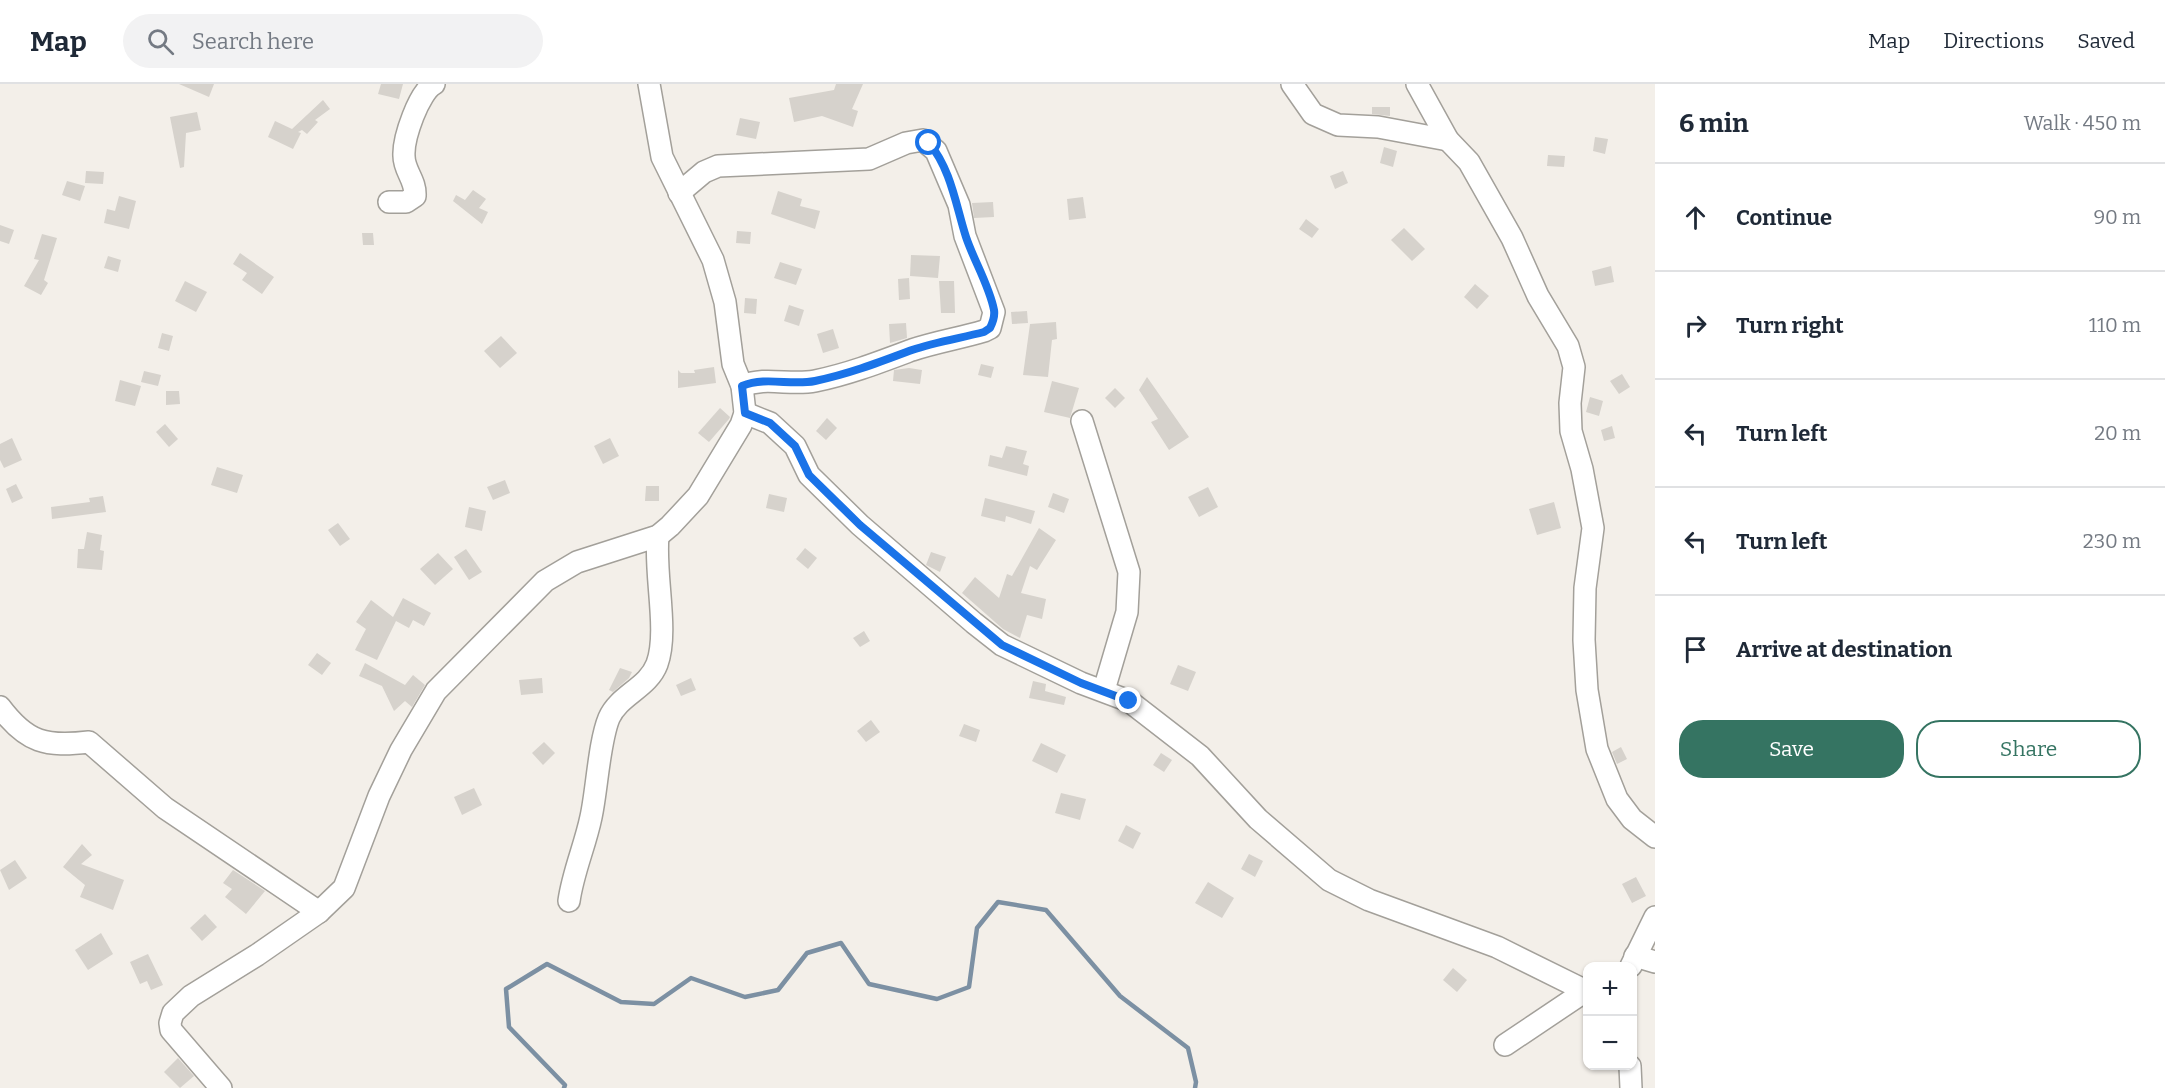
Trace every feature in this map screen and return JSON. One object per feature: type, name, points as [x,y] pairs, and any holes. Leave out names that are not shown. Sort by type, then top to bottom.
[{"type":"street","points":[[221,1088],[171,1030],[170,1023],[173,1013],[191,996],[258,955],[319,912],[344,888],[379,796],[401,750],[436,691],[545,581],[577,562],[658,536],[698,496],[729,446],[745,413],[742,386],[731,349],[725,302],[713,260],[698,224],[679,193],[662,157],[649,84]]},
{"type":"street","points":[[1292,84],[1312,114],[1338,125],[1378,127],[1448,140]]},
{"type":"street","points":[[1417,84],[1448,140],[1469,162],[1512,238],[1538,296],[1568,346],[1574,367],[1570,403],[1571,431],[1582,470],[1593,528],[1585,588],[1584,640],[1587,690],[1598,749],[1617,799],[1632,819],[1655,837]]},
{"type":"street","points":[[389,202],[406,202],[415,196],[416,184],[404,155],[422,93],[431,85]]},
{"type":"street","points":[[679,193],[704,172],[718,166],[869,159],[906,143],[923,140],[936,151],[959,205],[966,236],[994,312],[990,328],[984,332],[914,350],[874,366],[799,384],[768,380],[754,381],[742,386]]},
{"type":"street","points":[[731,349],[768,380]]},
{"type":"street","points":[[745,413],[770,423],[795,446],[809,475],[860,525],[1002,645],[1081,683],[1129,701],[1200,756],[1258,819],[1329,880],[1370,900],[1497,947],[1561,976],[1583,990]]},
{"type":"street","points":[[1082,421],[1129,572],[1126,612],[1104,690]]},
{"type":"street","points":[[569,901],[572,879],[592,815],[608,720],[615,705],[644,682],[657,665],[661,624],[655,558],[658,536]]},
{"type":"street","points":[[0,707],[12,723],[29,737],[43,743],[89,742],[165,808],[319,912]]},
{"type":"street","points":[[1640,961],[1655,916]]},
{"type":"street","points":[[1505,1045],[1583,994]]},
{"type":"street","points":[[1630,1070],[1631,1088]]},
{"type":"building","points":[[179,84],[214,84],[209,97]]},
{"type":"building","points":[[381,84],[403,84],[399,99],[378,94]]},
{"type":"building","points":[[836,84],[863,84],[852,109],[858,111],[853,127],[822,116],[794,122],[789,98],[834,90]]},
{"type":"building","points":[[323,100],[330,109],[315,120],[318,122],[307,134],[302,130],[298,132],[301,133],[293,149],[268,137],[275,121],[292,129]]},
{"type":"building","points":[[1372,107],[1390,107],[1390,116],[1372,114]]},
{"type":"building","points":[[197,112],[201,130],[186,133],[184,167],[180,168],[170,117]]},
{"type":"building","points":[[740,118],[760,122],[756,139],[736,135]]},
{"type":"building","points":[[1595,137],[1608,139],[1605,154],[1593,151]]},
{"type":"building","points":[[1384,147],[1397,151],[1393,167],[1380,163]]},
{"type":"building","points":[[1548,155],[1565,156],[1564,167],[1547,166]]},
{"type":"building","points":[[86,171],[104,172],[103,184],[85,183]]},
{"type":"building","points":[[1343,171],[1348,183],[1335,189],[1330,176]]},
{"type":"building","points":[[67,181],[85,186],[80,201],[62,195]]},
{"type":"building","points":[[473,190],[486,199],[479,208],[488,212],[482,224],[453,201],[456,195],[465,200]]},
{"type":"building","points":[[778,191],[802,199],[800,206],[820,211],[815,229],[771,214]]},
{"type":"building","points":[[119,196],[136,201],[129,229],[104,223],[107,209],[115,211]]},
{"type":"building","points":[[1083,197],[1086,218],[1069,220],[1067,199]]},
{"type":"building","points":[[993,202],[994,217],[974,218],[972,203]]},
{"type":"building","points":[[1306,219],[1319,229],[1312,238],[1299,229]]},
{"type":"building","points":[[0,225],[14,230],[9,244],[0,241]]},
{"type":"building","points":[[1404,228],[1425,249],[1412,261],[1391,240]]},
{"type":"building","points":[[737,231],[751,232],[750,244],[736,243]]},
{"type":"building","points":[[362,233],[373,233],[374,245],[363,245]]},
{"type":"building","points":[[42,234],[57,238],[44,280],[48,283],[41,295],[24,286],[39,260],[34,259]]},
{"type":"building","points":[[240,253],[274,277],[262,294],[242,280],[247,273],[233,264]]},
{"type":"building","points":[[911,255],[940,256],[938,278],[910,276]]},
{"type":"building","points":[[108,256],[121,260],[118,272],[104,268]]},
{"type":"building","points":[[780,262],[802,269],[796,285],[774,278]]},
{"type":"building","points":[[1611,266],[1614,282],[1595,286],[1592,271]]},
{"type":"building","points":[[909,278],[910,299],[899,300],[898,279]]},
{"type":"building","points":[[185,281],[207,292],[196,312],[175,301]]},
{"type":"building","points":[[939,281],[954,281],[955,313],[941,313]]},
{"type":"building","points":[[1475,284],[1489,296],[1477,309],[1464,297]]},
{"type":"building","points":[[745,298],[757,299],[756,314],[744,313]]},
{"type":"building","points":[[789,305],[804,310],[799,326],[784,321]]},
{"type":"building","points":[[1027,311],[1028,323],[1012,324],[1011,312]]},
{"type":"building","points":[[1056,322],[1057,339],[1052,340],[1048,377],[1023,375],[1030,324]]},
{"type":"building","points":[[906,323],[907,338],[890,343],[889,324]]},
{"type":"building","points":[[833,329],[839,348],[823,353],[817,334]]},
{"type":"building","points":[[162,333],[173,336],[169,351],[158,348]]},
{"type":"building","points":[[501,336],[517,353],[500,368],[484,351]]},
{"type":"building","points":[[981,364],[994,367],[991,378],[978,375]]},
{"type":"building","points":[[714,367],[716,383],[678,388],[678,370],[681,373],[695,373],[694,370]]},
{"type":"building","points":[[909,368],[922,370],[920,384],[893,381],[894,370]]},
{"type":"building","points":[[144,371],[161,375],[158,386],[141,382]]},
{"type":"building","points":[[1622,374],[1630,387],[1619,394],[1610,381]]},
{"type":"building","points":[[1147,377],[1189,437],[1169,450],[1151,422],[1158,419],[1139,390]]},
{"type":"building","points":[[120,380],[141,386],[135,406],[115,401]]},
{"type":"building","points":[[1052,381],[1079,388],[1070,418],[1044,412]]},
{"type":"building","points":[[1115,388],[1125,398],[1115,408],[1105,398]]},
{"type":"building","points":[[166,391],[179,391],[180,404],[166,405]]},
{"type":"building","points":[[1590,397],[1603,401],[1599,416],[1586,412]]},
{"type":"building","points":[[720,408],[730,417],[709,442],[698,433]]},
{"type":"building","points":[[827,418],[837,428],[826,440],[816,431]]},
{"type":"building","points":[[165,424],[178,439],[169,447],[156,432]]},
{"type":"building","points":[[1612,426],[1615,438],[1604,441],[1601,430]]},
{"type":"building","points":[[12,438],[22,460],[4,468],[0,460],[0,444]]},
{"type":"building","points":[[610,438],[619,456],[603,464],[594,446]]},
{"type":"building","points":[[1006,446],[1027,451],[1023,464],[1029,466],[1027,476],[988,466],[990,455],[1002,458]]},
{"type":"building","points":[[217,467],[243,475],[237,493],[211,485]]},
{"type":"building","points":[[505,480],[510,493],[493,500],[487,487]]},
{"type":"building","points":[[16,484],[23,498],[12,503],[6,489]]},
{"type":"building","points":[[646,486],[659,486],[659,501],[645,501]]},
{"type":"building","points":[[1208,487],[1218,507],[1199,517],[1188,497]]},
{"type":"building","points":[[1053,493],[1069,499],[1064,513],[1048,507]]},
{"type":"building","points":[[769,494],[787,498],[784,512],[766,508]]},
{"type":"building","points":[[103,496],[106,512],[52,519],[51,507],[90,502],[89,498]]},
{"type":"building","points":[[985,498],[1035,511],[1031,524],[1006,516],[1005,522],[981,516]]},
{"type":"building","points":[[1554,502],[1561,528],[1537,535],[1529,509]]},
{"type":"building","points":[[469,507],[486,511],[482,531],[465,527]]},
{"type":"building","points":[[338,523],[350,539],[340,546],[328,530]]},
{"type":"building","points":[[1039,528],[1056,540],[1037,570],[1030,566],[1021,593],[1046,599],[1042,619],[1027,615],[1020,638],[1003,629],[962,593],[975,577],[999,598],[1007,574],[1012,576]]},
{"type":"building","points":[[87,532],[102,535],[100,550],[104,551],[102,570],[77,568],[78,549],[84,549]]},
{"type":"building","points":[[805,548],[817,558],[808,569],[796,559]]},
{"type":"building","points":[[466,549],[482,572],[469,580],[454,557]]},
{"type":"building","points":[[931,552],[946,557],[940,572],[926,565]]},
{"type":"building","points":[[438,553],[453,569],[435,585],[420,569]]},
{"type":"building","points":[[403,598],[431,613],[424,626],[413,620],[409,628],[396,621],[377,660],[355,650],[366,629],[356,622],[371,600],[393,617]]},
{"type":"building","points":[[864,631],[870,641],[860,647],[853,638]]},
{"type":"building","points":[[317,653],[331,663],[322,675],[308,665]]},
{"type":"building","points":[[365,663],[405,685],[413,675],[425,685],[412,707],[405,701],[394,711],[382,686],[359,676]]},
{"type":"building","points":[[1178,665],[1196,672],[1188,691],[1170,684]]},
{"type":"building","points":[[620,668],[632,672],[629,678],[613,692],[609,690]]},
{"type":"building","points":[[542,678],[543,693],[521,695],[519,680]]},
{"type":"building","points":[[691,678],[696,690],[681,696],[676,685]]},
{"type":"building","points":[[1033,681],[1046,684],[1045,691],[1066,697],[1064,705],[1029,698]]},
{"type":"building","points":[[871,720],[880,732],[866,742],[857,731]]},
{"type":"building","points":[[964,724],[980,730],[976,742],[959,736]]},
{"type":"building","points":[[544,742],[555,753],[543,765],[532,753]]},
{"type":"building","points":[[1041,743],[1066,755],[1057,773],[1032,761]]},
{"type":"building","points":[[1621,747],[1627,759],[1617,764],[1612,752]]},
{"type":"building","points":[[1161,753],[1172,760],[1164,772],[1153,765]]},
{"type":"building","points":[[474,788],[482,805],[462,815],[454,797]]},
{"type":"building","points":[[1061,793],[1086,799],[1080,820],[1055,813]]},
{"type":"building","points":[[1126,825],[1141,833],[1133,849],[1118,841]]},
{"type":"building","points":[[82,844],[92,855],[81,864],[124,880],[113,910],[80,897],[85,885],[63,867]]},
{"type":"building","points":[[1249,854],[1263,861],[1255,877],[1241,869]]},
{"type":"building","points":[[15,860],[27,878],[9,890],[0,870]]},
{"type":"building","points":[[233,870],[265,891],[246,914],[225,897],[232,889],[223,883]]},
{"type":"building","points":[[1636,877],[1646,896],[1632,903],[1622,884]]},
{"type":"building","points":[[1208,882],[1234,898],[1222,918],[1195,903]]},
{"type":"building","points":[[205,914],[217,927],[202,941],[190,928]]},
{"type":"building","points":[[101,933],[113,954],[88,970],[75,950]]},
{"type":"building","points":[[148,954],[163,985],[151,990],[147,981],[140,984],[130,962]]},
{"type":"building","points":[[1453,968],[1467,980],[1457,992],[1443,980]]},
{"type":"building","points":[[178,1058],[194,1076],[180,1088],[164,1072]]},
{"type":"waterway","points":[[564,1088],[565,1085],[509,1027],[506,989],[547,964],[621,1002],[654,1004],[691,978],[745,997],[778,990],[807,953],[841,943],[869,984],[937,999],[969,987],[977,928],[998,902],[1046,910],[1120,996],[1188,1048],[1196,1082],[1195,1088]]},
{"type":"route","points":[[929,143],[936,151],[959,205],[966,236],[994,312],[990,328],[984,332],[914,350],[874,366],[825,379],[799,384],[768,380],[754,381],[742,386],[745,413],[770,423],[795,446],[809,475],[860,525],[1002,645],[1081,683],[1129,701]]}]
